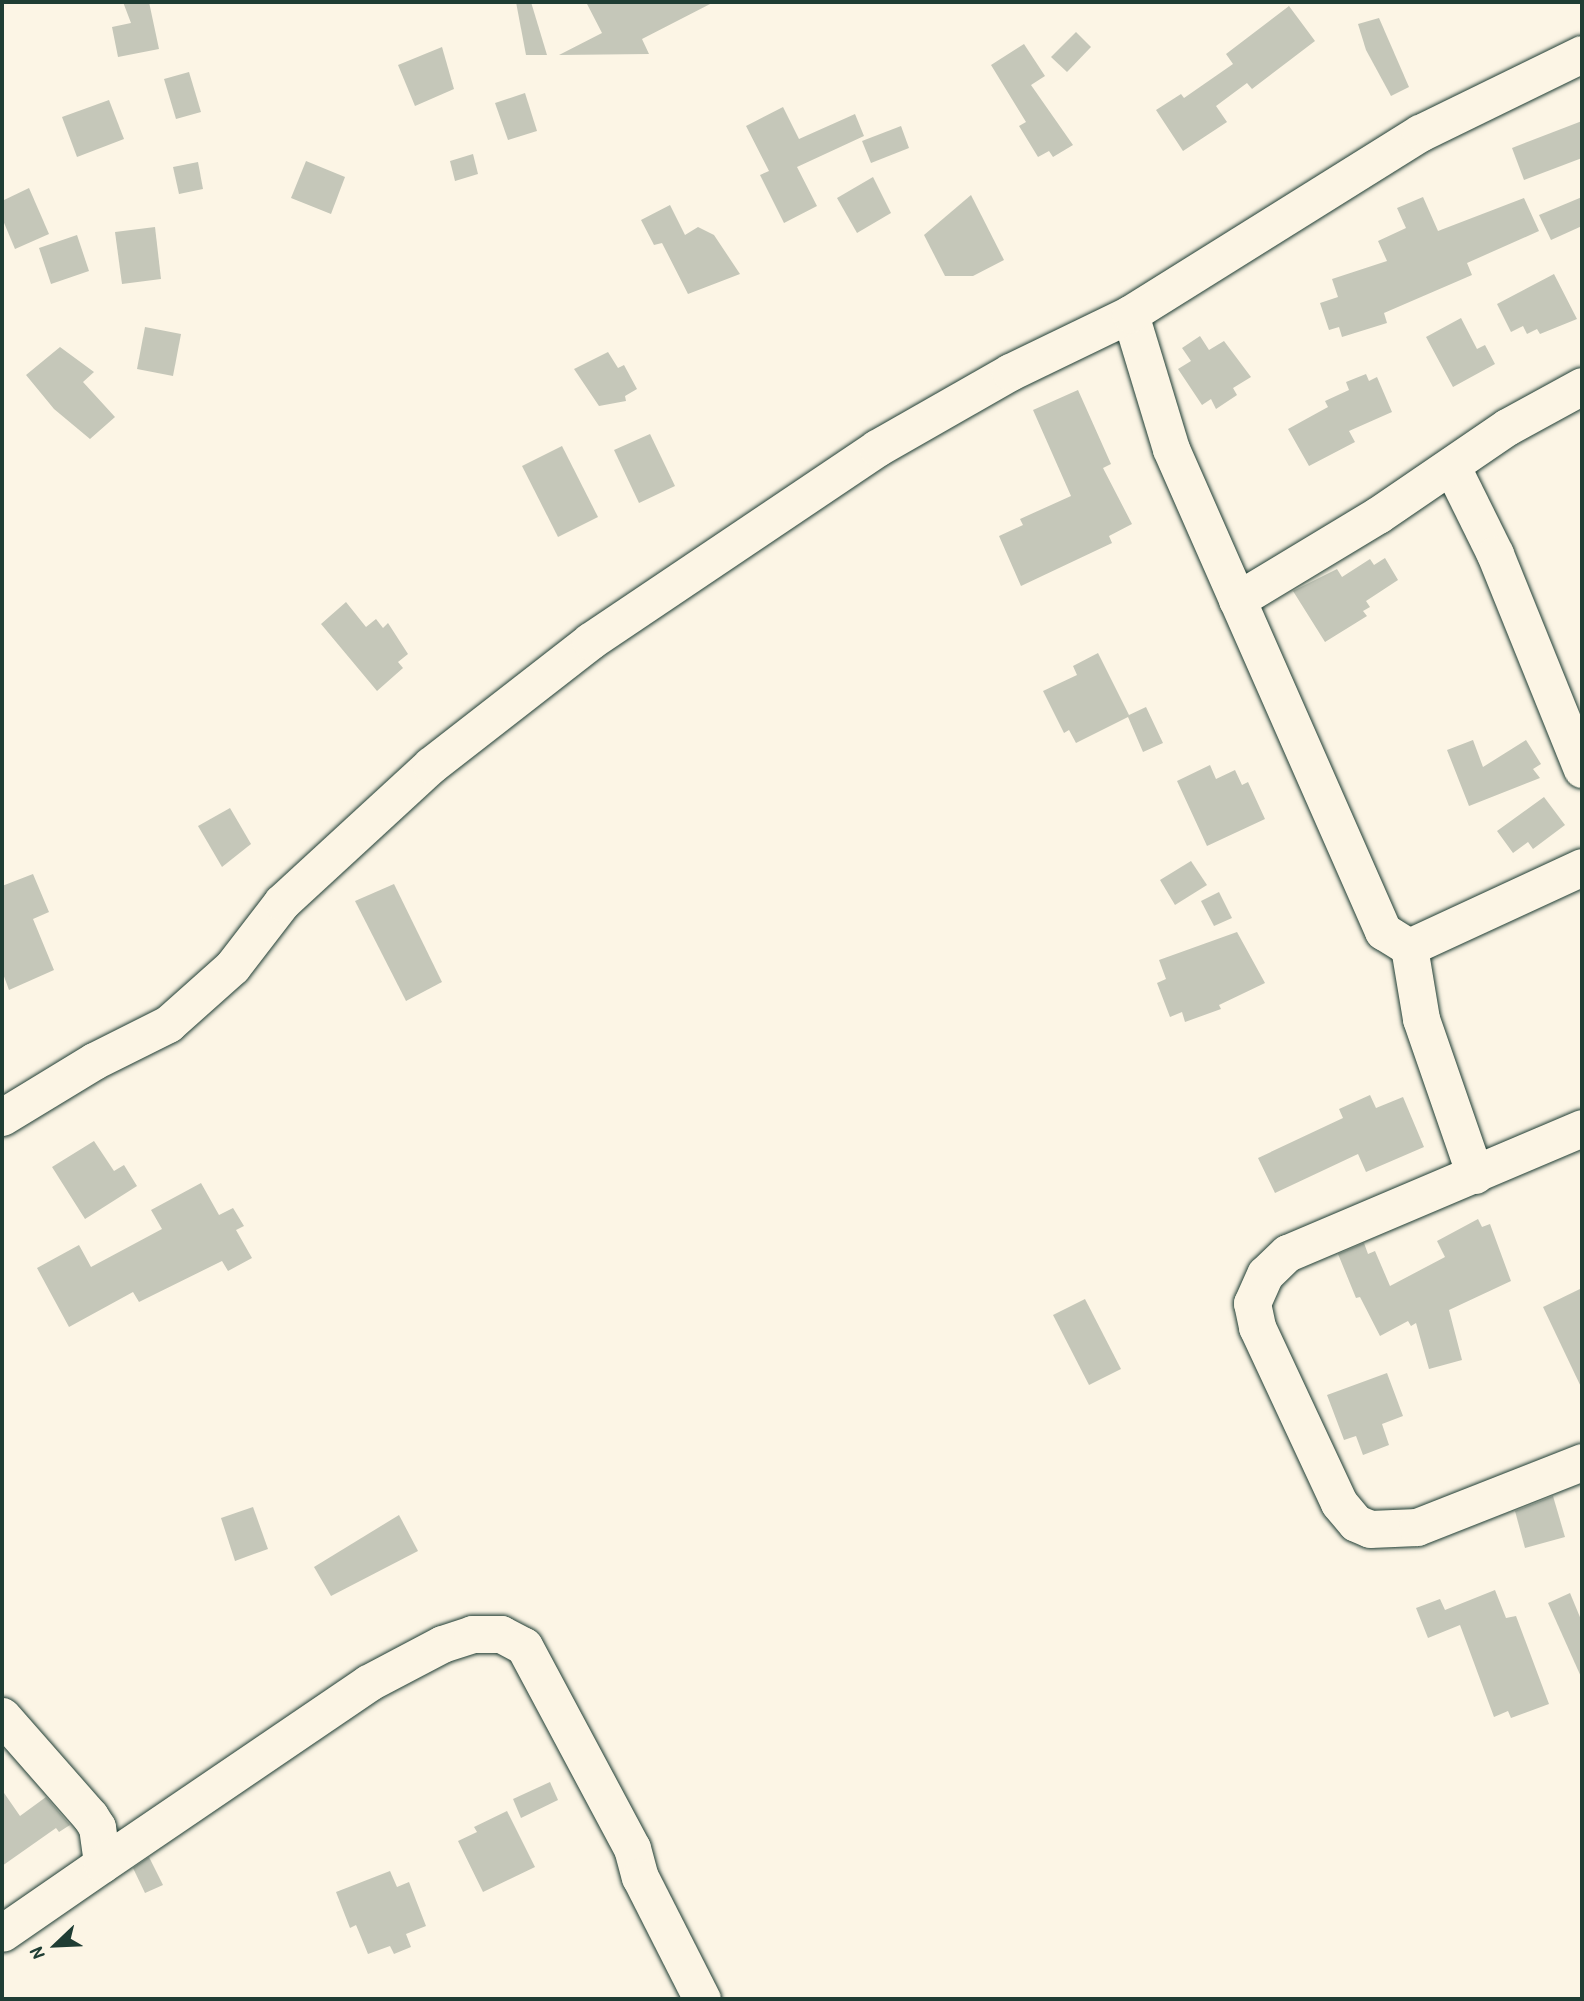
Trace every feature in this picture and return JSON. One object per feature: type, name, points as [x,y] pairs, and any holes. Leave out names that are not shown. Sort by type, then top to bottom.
[{"type":"street","points":[[2,1117],[94,1061],[168,1024],[232,967],[282,902],[431,765],[590,641],[877,449],[1010,372],[1129,314],[1420,133],[1582,54]]},
{"type":"street","points":[[1129,314],[1171,449],[1383,931],[1409,947],[1421,1019],[1475,1175]]},
{"type":"street","points":[[1237,600],[1452,467],[1518,420],[1582,386]]},
{"type":"street","points":[[1452,467],[1495,554],[1582,769]]},
{"type":"street","points":[[1409,947],[1582,867]]},
{"type":"street","points":[[1582,1128],[1287,1253],[1265,1274],[1252,1303],[1257,1327],[1339,1503],[1356,1523],[1370,1529],[1417,1527],[1582,1462]]},
{"type":"street","points":[[2,1933],[368,1683],[442,1644],[472,1634],[501,1634],[524,1646],[632,1848],[640,1877],[702,1999]]},
{"type":"street","points":[[2,1716],[90,1816],[97,1827],[102,1864]]},
{"type":"building","points":[[123,2],[149,2],[159,49],[118,57],[112,27],[131,23]]},
{"type":"building","points":[[516,2],[531,2],[547,55],[526,55]]},
{"type":"building","points":[[586,2],[714,2],[642,39],[649,54],[559,55],[602,33]]},
{"type":"building","points":[[1289,6],[1315,41],[1252,89],[1247,83],[1216,106],[1227,122],[1183,151],[1156,110],[1181,94],[1184,98],[1233,64],[1226,54]]},
{"type":"building","points":[[1379,18],[1409,87],[1391,96],[1366,50],[1358,24]]},
{"type":"building","points":[[1076,32],[1091,47],[1067,72],[1051,57]]},
{"type":"building","points":[[1024,44],[1045,76],[1031,85],[1073,145],[1053,157],[1049,151],[1038,157],[1019,126],[1026,122],[991,65]]},
{"type":"building","points":[[442,47],[454,89],[415,106],[398,65]]},
{"type":"building","points":[[189,72],[201,112],[176,119],[164,79]]},
{"type":"building","points":[[525,93],[537,131],[508,140],[495,103]]},
{"type":"building","points":[[109,100],[124,139],[77,157],[62,117]]},
{"type":"building","points":[[783,107],[799,139],[855,114],[864,136],[797,167],[817,206],[784,223],[760,175],[769,171],[746,126]]},
{"type":"building","points":[[1582,121],[1582,158],[1524,180],[1512,148]]},
{"type":"building","points":[[901,126],[909,148],[871,163],[862,141]]},
{"type":"building","points":[[473,154],[478,174],[455,181],[450,161]]},
{"type":"building","points":[[306,161],[345,177],[331,214],[291,198]]},
{"type":"building","points":[[198,162],[203,189],[179,194],[173,167]]},
{"type":"building","points":[[873,177],[891,213],[857,233],[837,198]]},
{"type":"building","points":[[29,188],[49,234],[15,249],[2,218],[2,201]]},
{"type":"building","points":[[971,195],[1004,260],[973,276],[945,276],[924,235]]},
{"type":"building","points":[[1423,197],[1438,231],[1524,198],[1539,231],[1467,263],[1472,275],[1384,313],[1387,323],[1342,337],[1339,327],[1329,330],[1320,303],[1338,297],[1332,279],[1387,261],[1378,241],[1406,228],[1397,208]]},
{"type":"building","points":[[1582,197],[1582,226],[1551,240],[1539,215]]},
{"type":"building","points":[[670,205],[685,235],[698,227],[714,235],[740,274],[688,294],[662,243],[654,245],[641,220]]},
{"type":"building","points":[[155,227],[161,279],[122,284],[115,232]]},
{"type":"building","points":[[77,235],[89,271],[51,284],[39,248]]},
{"type":"building","points":[[1554,274],[1577,319],[1540,334],[1537,329],[1527,334],[1523,326],[1511,332],[1497,304]]},
{"type":"building","points":[[1461,318],[1477,349],[1485,345],[1495,364],[1453,387],[1426,337]]},
{"type":"building","points":[[145,327],[181,334],[173,376],[137,369]]},
{"type":"building","points":[[1200,336],[1209,350],[1224,341],[1251,377],[1233,388],[1237,395],[1216,409],[1211,399],[1202,405],[1178,369],[1191,361],[1182,348]]},
{"type":"building","points":[[60,347],[94,372],[83,382],[115,417],[90,439],[54,409],[26,375]]},
{"type":"building","points":[[608,352],[618,368],[624,365],[637,389],[625,396],[626,401],[599,406],[574,369]]},
{"type":"building","points":[[1366,374],[1369,381],[1377,377],[1392,412],[1349,431],[1355,442],[1309,466],[1288,429],[1328,407],[1325,401],[1349,390],[1346,382]]},
{"type":"building","points":[[1078,390],[1111,464],[1103,468],[1132,524],[1109,536],[1112,543],[1021,586],[999,536],[1023,525],[1020,519],[1071,496],[1033,410]]},
{"type":"building","points":[[650,434],[675,486],[639,503],[614,450]]},
{"type":"building","points":[[562,446],[598,517],[558,537],[522,466]]},
{"type":"building","points":[[1385,558],[1398,580],[1366,601],[1370,607],[1363,611],[1367,616],[1325,642],[1293,591],[1337,569],[1342,577],[1370,559],[1374,565]]},
{"type":"building","points":[[346,602],[366,627],[376,619],[383,628],[388,623],[408,654],[398,662],[403,668],[377,691],[321,624]]},
{"type":"building","points":[[1098,653],[1129,715],[1146,707],[1163,743],[1143,752],[1128,717],[1076,743],[1069,730],[1064,733],[1043,691],[1077,675],[1073,666]]},
{"type":"building","points":[[1473,740],[1483,767],[1526,740],[1541,764],[1533,769],[1540,778],[1469,806],[1447,750]]},
{"type":"building","points":[[1210,765],[1216,779],[1235,770],[1242,785],[1248,782],[1265,819],[1207,846],[1177,781]]},
{"type":"building","points":[[1544,797],[1565,825],[1533,849],[1528,842],[1513,853],[1497,831]]},
{"type":"building","points":[[230,808],[251,844],[222,867],[198,826]]},
{"type":"building","points":[[1191,861],[1207,885],[1175,905],[1160,880]]},
{"type":"building","points":[[33,874],[49,912],[33,919],[54,970],[9,990],[2,971],[2,886]]},
{"type":"building","points":[[394,884],[442,982],[406,1001],[355,901]]},
{"type":"building","points":[[1219,892],[1232,918],[1214,926],[1201,901]]},
{"type":"building","points":[[1237,932],[1265,983],[1219,1005],[1221,1009],[1185,1022],[1182,1012],[1170,1017],[1157,983],[1166,979],[1159,960]]},
{"type":"building","points":[[1370,1095],[1376,1108],[1403,1097],[1424,1147],[1366,1172],[1358,1154],[1275,1193],[1258,1158],[1343,1118],[1339,1109]]},
{"type":"building","points":[[94,1141],[114,1171],[124,1165],[137,1186],[85,1219],[52,1167]]},
{"type":"building","points":[[201,1183],[219,1215],[233,1208],[244,1226],[236,1230],[252,1258],[228,1271],[222,1261],[139,1302],[133,1292],[69,1327],[37,1268],[79,1245],[91,1267],[162,1229],[151,1210]]},
{"type":"building","points":[[1478,1219],[1482,1227],[1490,1224],[1511,1281],[1449,1310],[1462,1360],[1429,1369],[1416,1323],[1411,1326],[1408,1321],[1380,1336],[1360,1297],[1356,1298],[1338,1254],[1364,1243],[1368,1254],[1375,1251],[1390,1286],[1445,1257],[1437,1241]]},
{"type":"building","points":[[1582,1288],[1582,1389],[1543,1307]]},
{"type":"building","points":[[1085,1299],[1121,1369],[1089,1385],[1053,1315]]},
{"type":"building","points":[[1387,1373],[1403,1416],[1382,1424],[1389,1445],[1363,1455],[1356,1436],[1344,1440],[1327,1395]]},
{"type":"building","points":[[1553,1496],[1565,1537],[1525,1548],[1515,1511]]},
{"type":"building","points":[[253,1507],[268,1549],[235,1561],[221,1518]]},
{"type":"building","points":[[399,1515],[418,1551],[331,1596],[314,1567]]},
{"type":"building","points":[[1495,1590],[1506,1618],[1516,1616],[1549,1704],[1511,1718],[1508,1711],[1494,1717],[1460,1625],[1428,1638],[1416,1608],[1440,1599],[1445,1610]]},
{"type":"building","points":[[1570,1593],[1582,1622],[1582,1679],[1548,1603]]},
{"type":"building","points":[[550,1782],[558,1800],[521,1818],[513,1799]]},
{"type":"building","points":[[2,1790],[20,1816],[46,1797],[70,1825],[59,1832],[56,1828],[2,1866]]},
{"type":"building","points":[[507,1811],[535,1867],[483,1892],[458,1841],[477,1832],[474,1827]]},
{"type":"building","points":[[149,1857],[163,1885],[145,1893],[133,1868]]},
{"type":"building","points":[[390,1871],[397,1887],[409,1882],[426,1926],[406,1934],[411,1947],[394,1954],[390,1946],[368,1954],[356,1925],[350,1928],[336,1892]]}]
